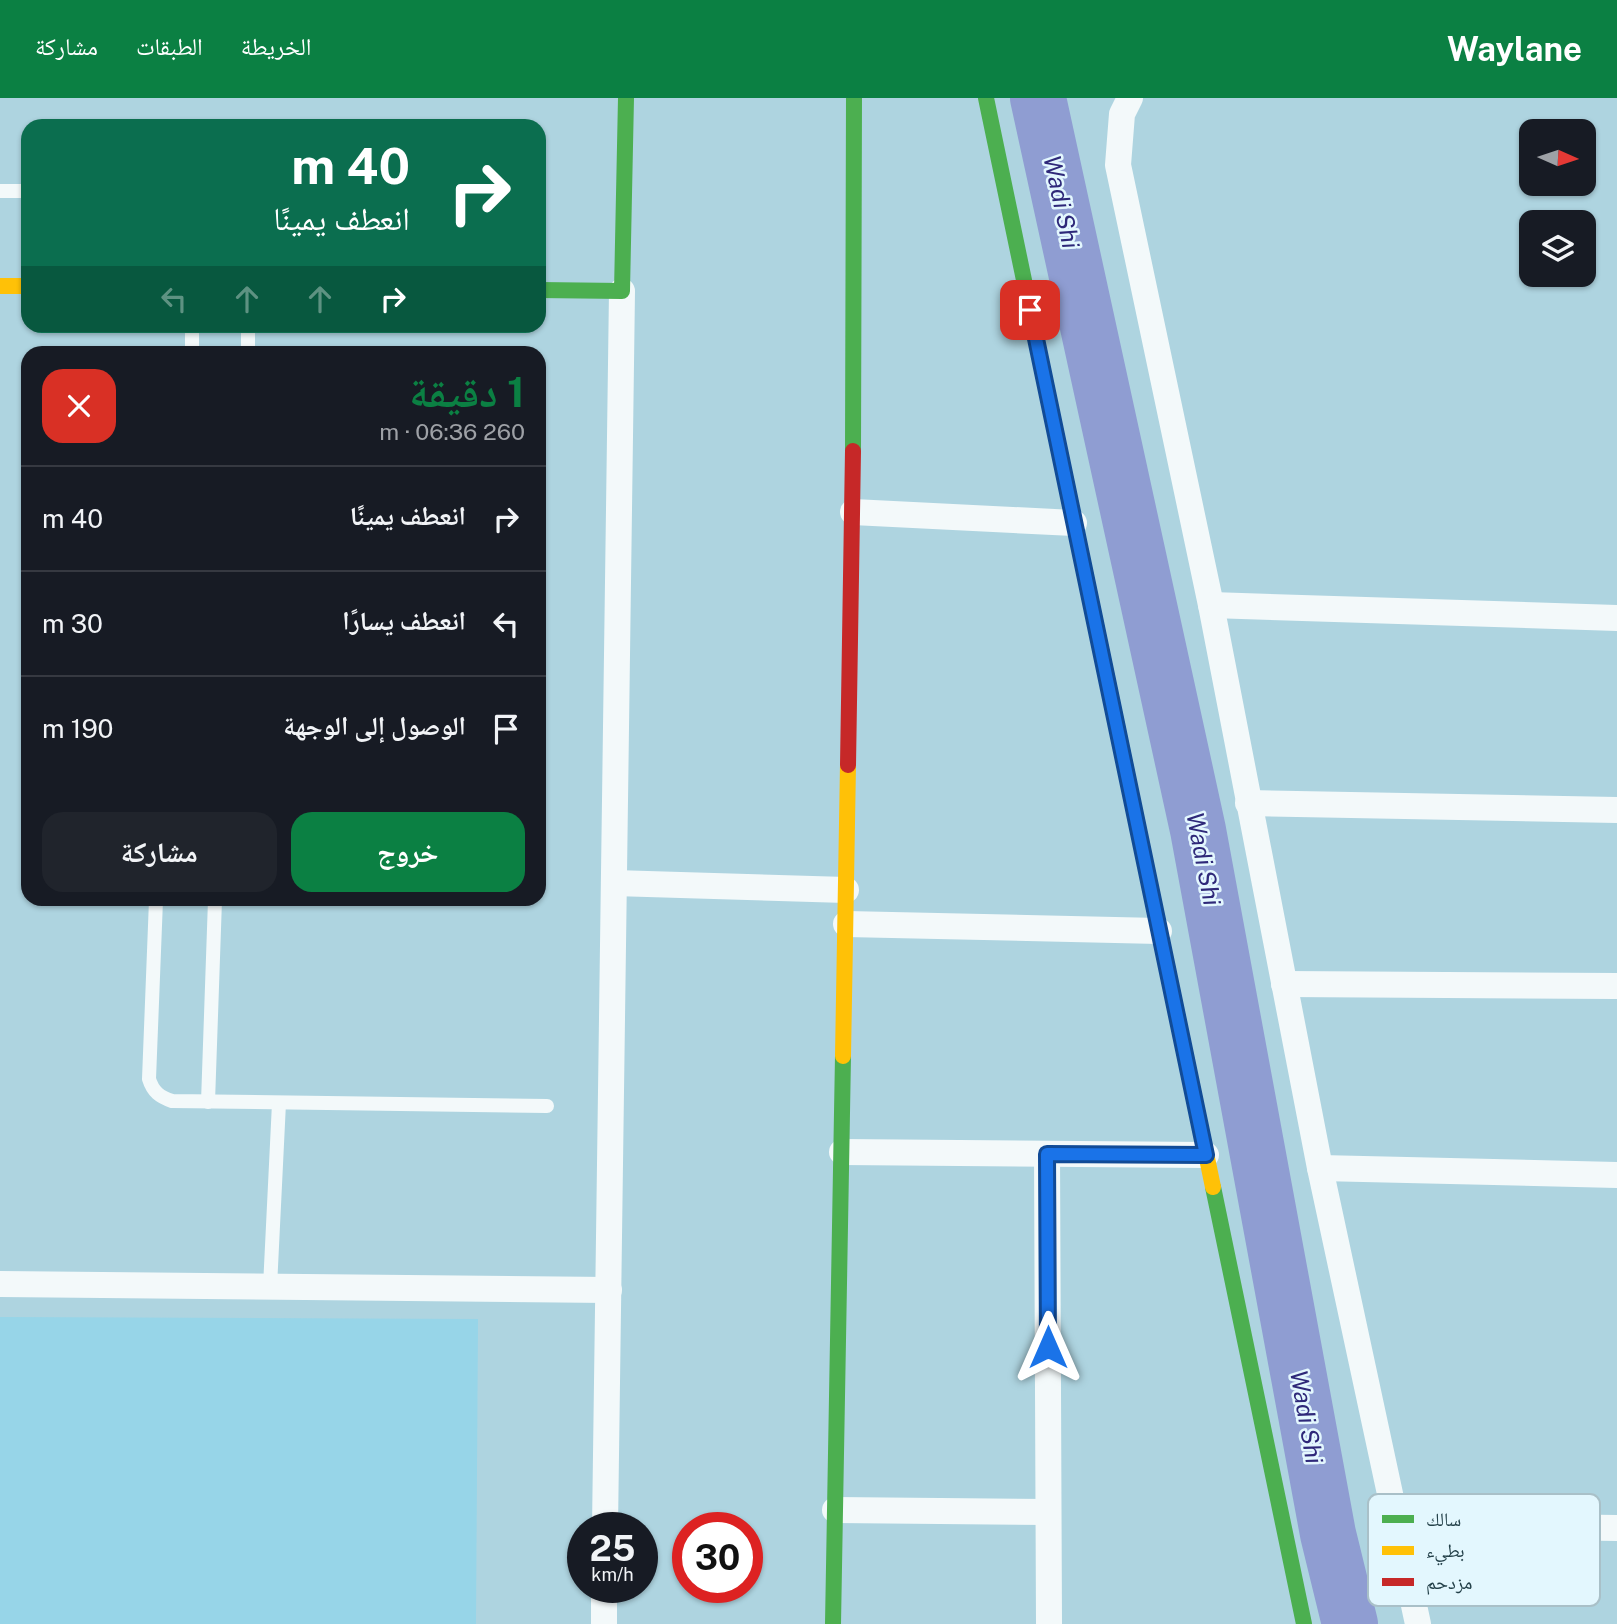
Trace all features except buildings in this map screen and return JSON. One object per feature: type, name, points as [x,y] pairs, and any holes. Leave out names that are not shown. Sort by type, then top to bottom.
[{"type":"street","points":[[605,1512],[626,98]]},
{"type":"street","points":[[832,1624],[853,512],[854,98]]},
{"type":"street","points":[[986,98],[1304,1624]]},
{"type":"street","points":[[1130,98],[1122,114],[1118,165],[1211,605],[1320,1168],[1391,1494]]},
{"type":"street","points":[[0,286],[21,286]]},
{"type":"street","points":[[546,290],[622,291]]},
{"type":"street","points":[[853,512],[1074,523]]},
{"type":"street","points":[[1211,605],[1617,618]]},
{"type":"street","points":[[1248,803],[1617,810]]},
{"type":"street","points":[[614,883],[846,890]]},
{"type":"street","points":[[846,924],[1159,931]]},
{"type":"street","points":[[1284,984],[1617,986]]},
{"type":"street","points":[[842,1152],[1206,1155]]},
{"type":"street","points":[[1047,1154],[1049,1624]]},
{"type":"street","points":[[1320,1168],[1617,1175]]},
{"type":"street","points":[[0,1284],[609,1290]]},
{"type":"street","points":[[835,1510],[1048,1512]]},
{"type":"street","points":[[604,1603],[604,1624]]},
{"type":"street","points":[[1414,1606],[1418,1624]]},
{"type":"lane","points":[[0,191],[21,191]]},
{"type":"lane","points":[[156,906],[149,1079],[152,1087],[164,1099],[208,1102],[547,1106]]},
{"type":"lane","points":[[208,1102],[215,906]]},
{"type":"lane","points":[[270,1287],[279,1103]]},
{"type":"shaded area","points":[[0,1317],[478,1319],[476,1624],[0,1624]]},
{"type":"waterway","name":"Wadi Shi","points":[[1038,98],[1198,830],[1328,1534],[1350,1624]]},
{"type":"traffic: fast","points":[[546,290],[622,291],[626,98]]},
{"type":"traffic: fast","points":[[853,451],[854,98]]},
{"type":"traffic: fast","points":[[986,98],[1126,769]]},
{"type":"traffic: fast","points":[[833,1624],[843,1056]]},
{"type":"traffic: fast","points":[[1213,1187],[1304,1624]]},
{"type":"traffic: slow","points":[[0,286],[21,286]]},
{"type":"traffic: slow","points":[[843,1056],[848,765]]},
{"type":"traffic: slow","points":[[1126,769],[1213,1187]]},
{"type":"traffic: jam","points":[[848,765],[853,451]]},
{"type":"route","points":[[1030,310],[1206,1155],[1047,1154],[1048,1347]]}]
